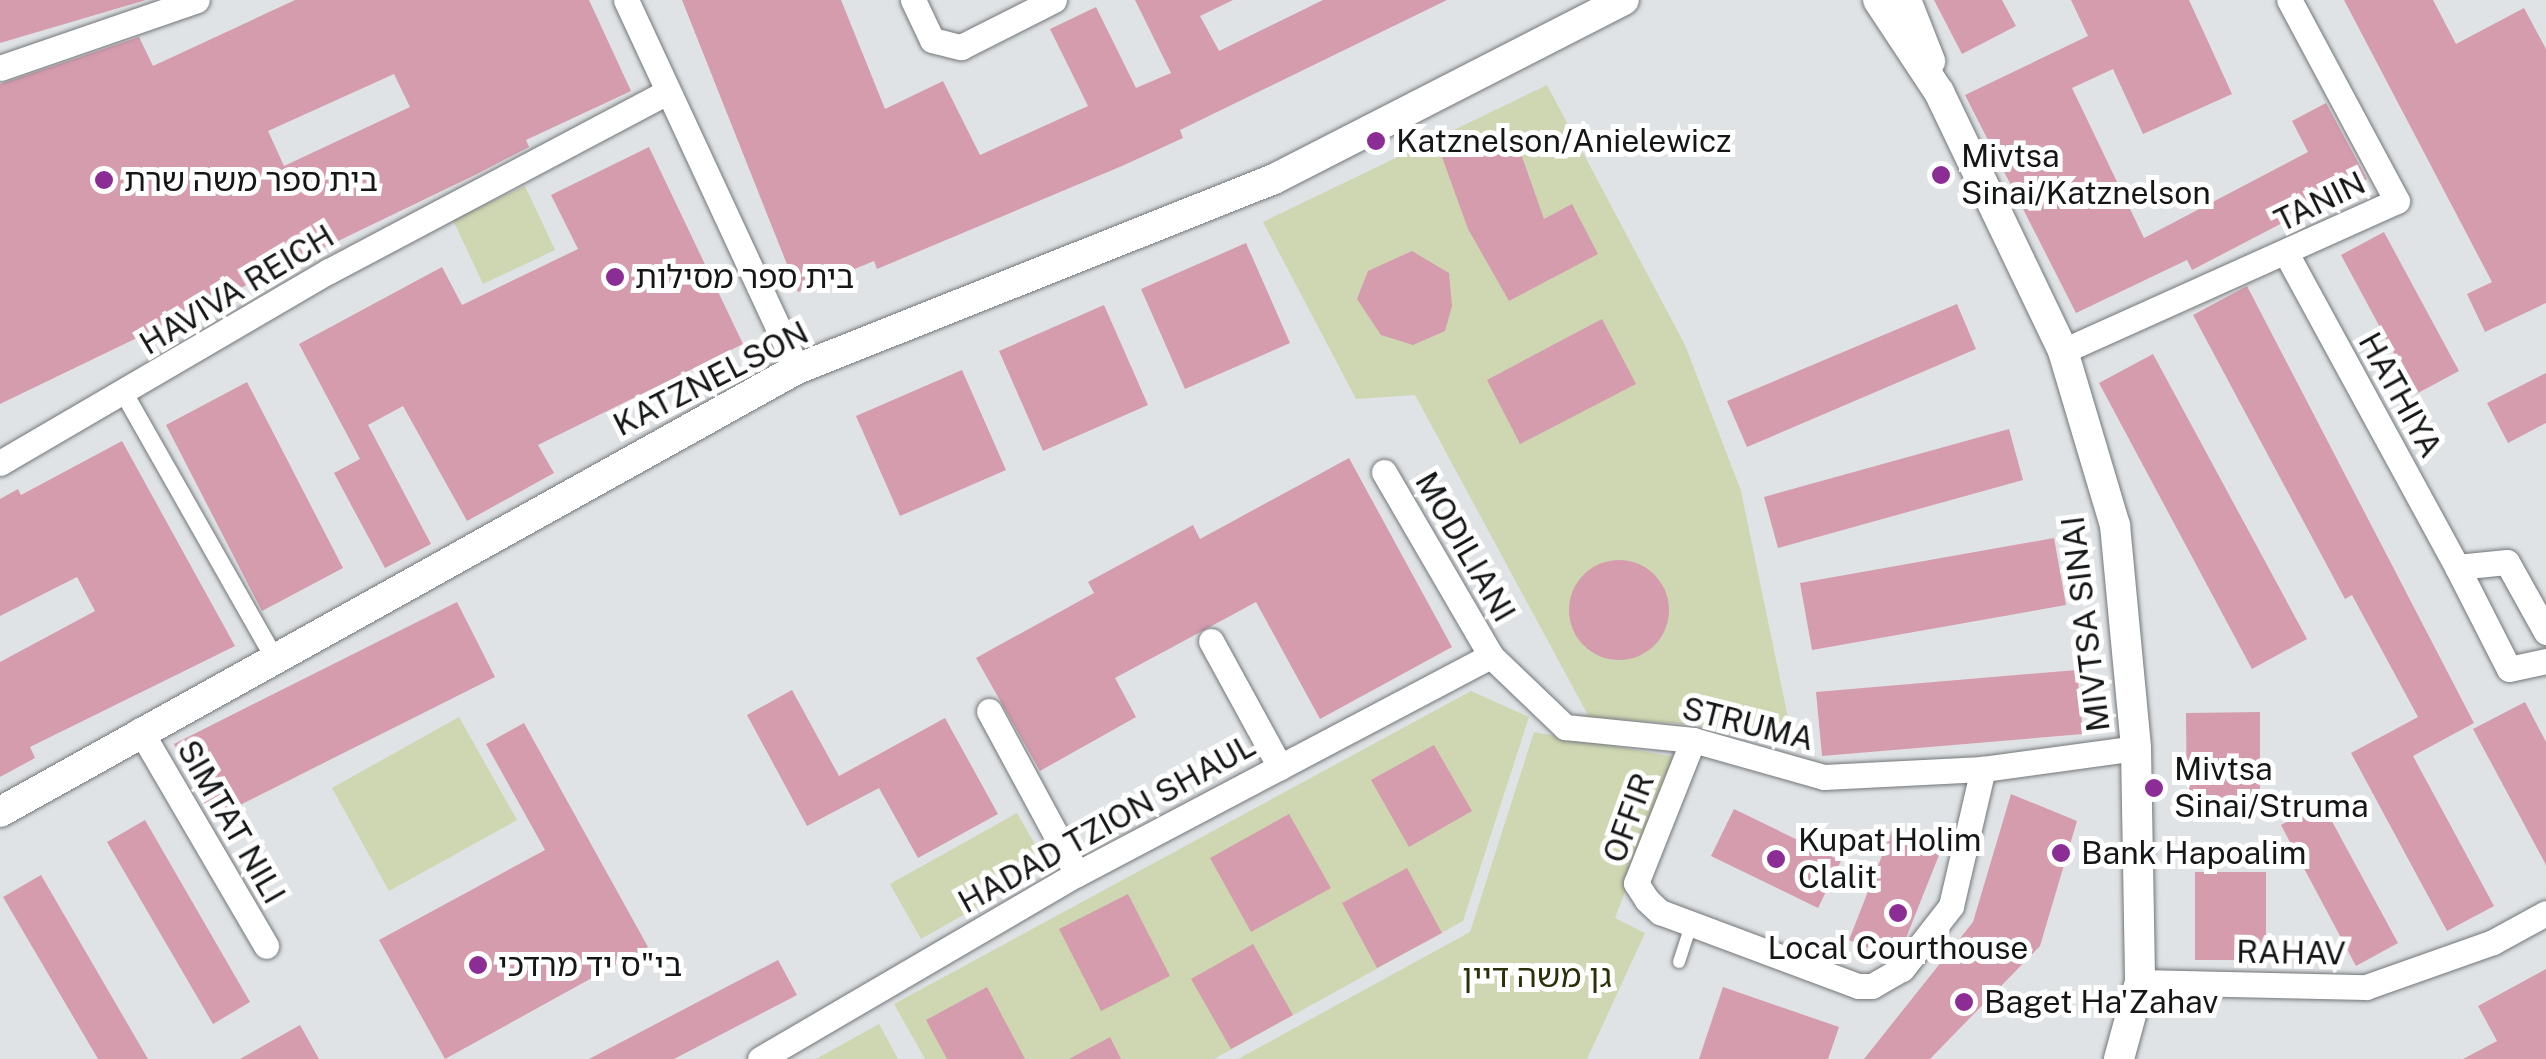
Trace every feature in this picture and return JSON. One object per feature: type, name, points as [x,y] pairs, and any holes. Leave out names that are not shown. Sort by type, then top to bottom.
[{"type":"street","points":[[0,68],[197,0]]},
{"type":"street","points":[[626,0],[797,369]]},
{"type":"street","points":[[913,0],[932,40],[961,47],[1054,0]]},
{"type":"street","name":"KATZNELSON","points":[[0,812],[273,656],[797,369],[1274,179],[1624,0]]},
{"type":"street","name":"KATZNELSON","points":[[1591,17],[1638,0]]},
{"type":"street","name":"MIVTSA SINAI","points":[[1878,0],[1939,92]]},
{"type":"street","name":"MIVTSA SINAI","points":[[1906,0],[1939,92],[2063,350],[2115,525],[2136,748],[2140,982],[2118,1059]]},
{"type":"street","name":"TANIN","points":[[2063,350],[2287,254],[2397,200],[2289,0]]},
{"type":"street","name":"HAVIVA REICH","points":[[0,464],[125,395],[329,271],[667,92]]},
{"type":"street","name":"HATHIYA","points":[[2287,254],[2509,669],[2546,660]]},
{"type":"street","points":[[125,395],[273,656]]},
{"type":"street","name":"MODILIANI","points":[[1384,472],[1490,656]]},
{"type":"street","points":[[2457,567],[2508,562],[2546,632]]},
{"type":"street","points":[[1211,642],[1280,767]]},
{"type":"street","name":"STRUMA","points":[[1490,656],[1564,727],[1693,740],[1824,777],[1983,769],[2136,748]]},
{"type":"street","name":"HADAD TZION SHAUL","points":[[760,1059],[1077,874],[1490,656]]},
{"type":"street","points":[[989,711],[1077,874]]},
{"type":"street","name":"SIMTAT NILI","points":[[140,730],[266,946]]},
{"type":"street","name":"OFFIR","points":[[1693,740],[1636,883],[1660,912],[1858,986],[1885,980],[1918,952],[1952,906],[1983,769]]},
{"type":"street","name":"RAHAV","points":[[2140,982],[2366,987],[2493,942],[2546,913]]},
{"type":"lane","points":[[1679,962],[1691,924]]},
{"type":"green space","points":[[1547,85],[1685,345],[1741,491],[1791,732],[1589,717],[1415,395],[1356,399],[1263,222]]},
{"type":"green space","points":[[525,186],[555,250],[483,284],[453,220]]},
{"type":"green space","points":[[1471,691],[1529,717],[1463,921],[1214,1059],[925,1059],[894,1004]]},
{"type":"green space","points":[[459,717],[517,820],[389,891],[332,788]]},
{"type":"green space","name":"גן משה דיין","points":[[1534,732],[1676,757],[1615,918],[1645,933],[1587,1059],[1238,1059],[1470,932]]},
{"type":"green space","points":[[1017,813],[1048,867],[921,939],[890,884]]},
{"type":"green space","points":[[879,1024],[898,1059],[816,1059]]},
{"type":"building","points":[[0,0],[146,0],[0,43]]},
{"type":"building","points":[[295,0],[589,0],[631,91],[526,140],[529,147],[477,174],[0,404],[0,84],[139,37],[153,66]],"holes":[[[394,74],[410,107],[284,166],[268,131]]]},
{"type":"building","points":[[682,0],[841,0],[885,109],[943,81],[980,155],[1088,106],[1050,29],[1096,7],[1136,88],[1171,73],[1135,0],[1233,0],[1200,16],[1219,51],[1323,0],[1447,0],[1180,130],[1183,138],[1122,166],[877,269],[874,261],[798,292]]},
{"type":"building","points":[[1934,0],[2002,0],[2016,26],[1962,54]]},
{"type":"building","points":[[2071,0],[2189,0],[2232,94],[2143,134],[2113,69],[2072,88],[2144,238],[2308,152],[2292,121],[2326,103],[2367,179],[2192,270],[2187,260],[2076,313],[1965,95],[2088,36]]},
{"type":"building","points":[[2344,0],[2433,0],[2456,44],[2524,8],[2546,49],[2546,303],[2485,332],[2467,294],[2492,282]]},
{"type":"building","points":[[1513,131],[1544,219],[1572,204],[1598,254],[1509,301],[1468,229],[1442,157]]},
{"type":"building","points":[[649,147],[743,344],[538,445],[554,473],[467,521],[403,406],[368,425],[431,544],[385,568],[334,473],[360,459],[299,344],[442,267],[462,305],[578,249],[551,195]]},
{"type":"building","points":[[2384,232],[2459,371],[2416,394],[2341,255]]},
{"type":"building","points":[[1246,243],[1290,343],[1185,389],[1141,289]]},
{"type":"building","points":[[1412,251],[1449,273],[1452,306],[1445,331],[1413,345],[1381,335],[1357,299],[1368,271]]},
{"type":"building","points":[[2247,286],[2474,723],[2413,756],[2494,906],[2447,931],[2351,753],[2418,717],[2352,595],[2345,599],[2193,315]]},
{"type":"building","points":[[1957,304],[1976,349],[1747,447],[1727,401]]},
{"type":"building","points":[[1104,305],[1148,405],[1043,451],[999,351]]},
{"type":"building","points":[[1602,319],[1636,384],[1520,444],[1487,380]]},
{"type":"building","points":[[2153,354],[2307,639],[2252,669],[2099,383]]},
{"type":"building","points":[[962,370],[1006,470],[900,516],[856,416]]},
{"type":"building","points":[[2546,373],[2546,423],[2508,443],[2487,403]]},
{"type":"building","points":[[247,382],[343,568],[262,611],[166,425]]},
{"type":"building","points":[[2009,429],[2023,480],[1778,548],[1764,497]]},
{"type":"building","points":[[122,441],[235,646],[30,747],[35,758],[0,777],[0,662],[95,611],[77,577],[0,616],[0,499],[18,489],[21,495]]},
{"type":"building","points":[[1349,458],[1452,647],[1320,719],[1256,602],[1115,678],[1136,717],[1040,771],[976,658],[1094,593],[1088,582],[1193,525],[1200,539]]},
{"type":"building","points":[[2054,538],[2066,605],[1812,650],[1800,583]]},
{"type":"building","points":[[1619,560],[1647,568],[1661,582],[1669,610],[1661,638],[1647,652],[1619,660],[1591,652],[1577,638],[1569,610],[1577,582],[1591,568]]},
{"type":"building","points":[[457,602],[495,677],[212,819],[174,744]]},
{"type":"building","points":[[2077,670],[2083,734],[1822,756],[1816,692]]},
{"type":"building","points":[[792,690],[839,776],[945,718],[998,814],[918,858],[879,788],[807,826],[747,715]]},
{"type":"building","points":[[2525,702],[2546,742],[2546,865],[2473,729]]},
{"type":"building","points":[[2260,712],[2260,804],[2187,804],[2186,713]]},
{"type":"building","points":[[524,723],[648,947],[445,1059],[379,940],[545,850],[486,744]]},
{"type":"building","points":[[1434,745],[1472,811],[1409,847],[1371,780]]},
{"type":"building","points":[[2011,794],[2077,821],[2040,946],[1930,1059],[1864,1059],[1973,922]]},
{"type":"building","points":[[2322,803],[2398,943],[2356,966],[2281,825]]},
{"type":"building","name":"Kupat Holim Clalit","points":[[1734,809],[1841,861],[1818,908],[1711,856]]},
{"type":"building","points":[[1289,814],[1331,888],[1251,932],[1210,858]]},
{"type":"building","points":[[145,820],[250,1002],[213,1024],[107,842]]},
{"type":"building","points":[[1892,830],[1941,850],[1906,938],[1890,957],[1849,940]]},
{"type":"building","points":[[1407,868],[1442,933],[1377,968],[1342,903]]},
{"type":"building","points":[[2195,872],[2266,872],[2266,960],[2195,960]]},
{"type":"building","points":[[41,875],[148,1059],[98,1059],[3,897]]},
{"type":"building","points":[[1128,894],[1170,976],[1101,1011],[1059,929]]},
{"type":"building","points":[[1253,944],[1293,1015],[1231,1049],[1191,979]]},
{"type":"building","points":[[778,960],[797,995],[674,1059],[589,1059]]},
{"type":"building","points":[[2546,969],[2546,1059],[2463,1059],[2497,1041],[2478,1006]]},
{"type":"building","points":[[987,987],[1025,1059],[947,1059],[926,1020]]},
{"type":"building","points":[[1723,987],[1839,1027],[1828,1059],[1699,1059]]},
{"type":"building","points":[[300,1025],[319,1059],[240,1059]]},
{"type":"building","points":[[1110,1037],[1121,1059],[1069,1059]]},
{"type":"place","name":"Katznelson/Anielewicz","points":[[1376,141]]},
{"type":"place","name":"Mivtsa Sinai/Katznelson","points":[[1941,175]]},
{"type":"place","name":"בית ספר משה שרת","points":[[104,180]]},
{"type":"place","name":"בית ספר מסילות","points":[[615,277]]},
{"type":"place","name":"Mivtsa Sinai/Struma","points":[[2154,788]]},
{"type":"place","name":"Bank Hapoalim","points":[[2061,853]]},
{"type":"place","name":"Kupat Holim Clalit","points":[[1776,859]]},
{"type":"place","name":"Local Courthouse","points":[[1898,913]]},
{"type":"place","name":"בי\"ס יד מרדכי","points":[[478,965]]},
{"type":"place","name":"Baget Ha'Zahav","points":[[1964,1002]]}]
